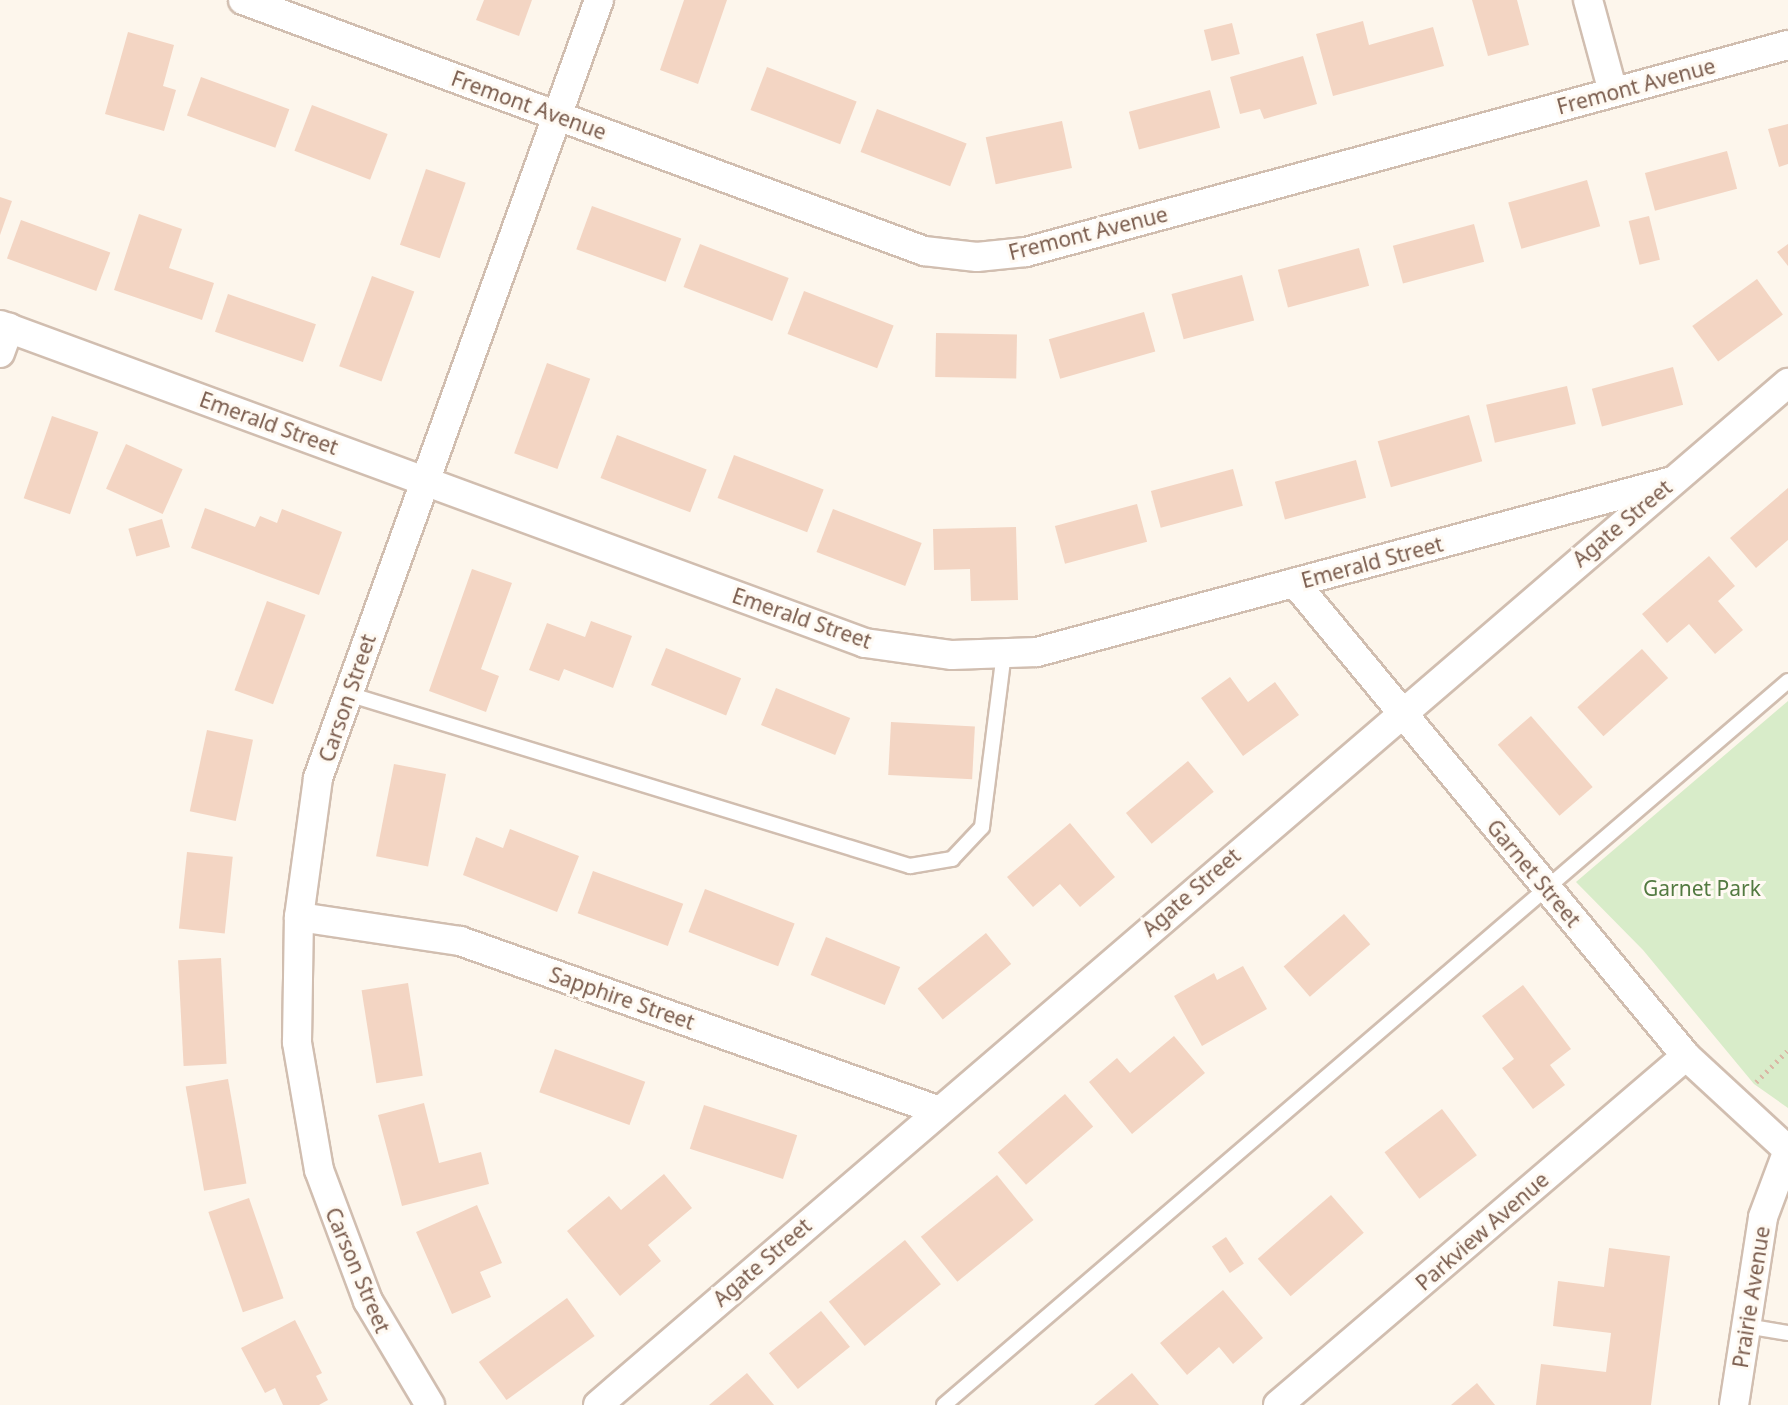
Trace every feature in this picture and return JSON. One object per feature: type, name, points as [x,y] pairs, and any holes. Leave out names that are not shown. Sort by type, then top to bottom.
[{"type":"street","name":"Fremont Avenue","points":[[243,0],[924,251],[976,257],[1026,252],[1788,45]]},
{"type":"street","name":"Carson Street","points":[[430,1405],[368,1301],[319,1170],[298,1042],[299,917],[318,778],[599,0]]},
{"type":"street","points":[[1588,0],[1613,92]]},
{"type":"street","name":"Emerald Street","points":[[3,335],[424,480],[865,643],[952,655],[1037,652],[1669,482]]},
{"type":"street","name":"Agate Street","points":[[598,1405],[1400,712],[1788,383]]},
{"type":"street","name":"Garnet Street","points":[[1295,583],[1686,1056],[1788,1150]]},
{"type":"street","name":"Sapphire Street","points":[[299,917],[460,941],[937,1110]]},
{"type":"street","name":"Parkview Avenue","points":[[1278,1405],[1686,1056]]},
{"type":"street","name":"Prairie Avenue","points":[[1734,1405],[1763,1217],[1788,1150]]},
{"type":"lane","points":[[348,694],[910,866],[952,859],[982,827],[1004,653]]},
{"type":"lane","points":[[944,1405],[1788,681]]},
{"type":"lane","points":[[1746,1326],[1788,1333]]},
{"type":"path","points":[[1737,1103],[1788,1050]]},
{"type":"green space","name":"Garnet Park","points":[[1788,701],[1788,1108],[1754,1084],[1643,950],[1576,882]]},
{"type":"building","points":[[484,0],[532,0],[519,36],[476,20]]},
{"type":"building","points":[[684,0],[727,0],[698,84],[660,70]]},
{"type":"building","points":[[1472,0],[1517,0],[1529,45],[1488,56]]},
{"type":"building","points":[[1363,21],[1369,45],[1433,27],[1444,66],[1333,96],[1316,34]]},
{"type":"building","points":[[1232,23],[1240,54],[1212,61],[1204,30]]},
{"type":"building","points":[[128,32],[174,45],[163,86],[176,90],[164,131],[105,114]]},
{"type":"building","points":[[1303,56],[1317,104],[1264,119],[1260,109],[1240,114],[1230,77]]},
{"type":"building","points":[[767,67],[857,101],[840,144],[751,110]]},
{"type":"building","points":[[201,77],[289,109],[275,148],[187,116]]},
{"type":"building","points":[[1210,90],[1220,128],[1139,149],[1129,112]]},
{"type":"building","points":[[312,105],[388,134],[370,180],[294,151]]},
{"type":"building","points":[[877,109],[967,143],[950,186],[861,152]]},
{"type":"building","points":[[1062,121],[1072,168],[996,184],[986,137]]},
{"type":"building","points":[[1788,124],[1788,164],[1779,167],[1768,129]]},
{"type":"building","points":[[1727,151],[1737,189],[1655,211],[1645,173]]},
{"type":"building","points":[[426,169],[466,183],[440,258],[400,245]]},
{"type":"building","points":[[1587,180],[1600,226],[1521,249],[1508,203]]},
{"type":"building","points":[[0,197],[12,201],[0,235]]},
{"type":"building","points":[[592,206],[681,238],[666,282],[576,249]]},
{"type":"building","points":[[139,214],[182,229],[169,268],[214,283],[202,320],[114,290]]},
{"type":"building","points":[[1649,216],[1660,260],[1640,265],[1629,221]]},
{"type":"building","points":[[21,220],[110,252],[96,291],[7,259]]},
{"type":"building","points":[[1474,224],[1484,262],[1403,283],[1393,246]]},
{"type":"building","points":[[700,244],[789,278],[772,321],[684,287]]},
{"type":"building","points":[[1788,244],[1788,266],[1777,252]]},
{"type":"building","points":[[1359,248],[1369,286],[1288,307],[1278,270]]},
{"type":"building","points":[[1242,275],[1254,320],[1184,339],[1171,294]]},
{"type":"building","points":[[372,276],[414,291],[381,382],[339,366]]},
{"type":"building","points":[[1757,279],[1783,315],[1718,362],[1692,326]]},
{"type":"building","points":[[804,291],[894,325],[877,368],[788,334]]},
{"type":"building","points":[[228,294],[316,324],[303,362],[215,332]]},
{"type":"building","points":[[1144,312],[1155,351],[1060,379],[1049,339]]},
{"type":"building","points":[[936,333],[1017,334],[1016,378],[935,377]]},
{"type":"building","points":[[547,363],[590,379],[557,469],[514,453]]},
{"type":"building","points":[[1673,367],[1683,405],[1602,426],[1592,389]]},
{"type":"building","points":[[1567,386],[1576,424],[1495,443],[1486,405]]},
{"type":"building","points":[[1469,415],[1482,461],[1391,487],[1378,441]]},
{"type":"building","points":[[52,416],[98,432],[70,514],[24,498]]},
{"type":"building","points":[[617,435],[707,469],[690,512],[601,478]]},
{"type":"building","points":[[126,444],[183,469],[163,514],[106,489]]},
{"type":"building","points":[[734,455],[824,489],[807,532],[718,498]]},
{"type":"building","points":[[1356,460],[1366,498],[1285,519],[1275,482]]},
{"type":"building","points":[[1233,469],[1243,506],[1161,528],[1151,491]]},
{"type":"building","points":[[1788,488],[1788,540],[1756,568],[1730,538]]},
{"type":"building","points":[[1137,504],[1147,542],[1065,564],[1055,526]]},
{"type":"building","points":[[205,508],[255,527],[260,516],[277,523],[282,509],[342,532],[319,595],[191,548]]},
{"type":"building","points":[[833,509],[922,543],[905,586],[817,552]]},
{"type":"building","points":[[162,519],[170,547],[136,557],[128,529]]},
{"type":"building","points":[[1016,527],[1018,600],[971,601],[970,569],[934,570],[933,529]]},
{"type":"building","points":[[1709,556],[1735,586],[1718,601],[1743,630],[1715,654],[1689,624],[1667,643],[1642,614]]},
{"type":"building","points":[[472,569],[512,583],[481,669],[499,676],[486,712],[429,691]]},
{"type":"building","points":[[267,601],[306,615],[273,704],[235,690]]},
{"type":"building","points":[[591,621],[632,636],[613,688],[564,669],[559,681],[529,670],[547,623],[585,637]]},
{"type":"building","points":[[666,648],[741,678],[726,715],[651,685]]},
{"type":"building","points":[[1642,649],[1668,678],[1603,736],[1577,707]]},
{"type":"building","points":[[1230,677],[1248,702],[1275,682],[1299,715],[1243,756],[1201,698]]},
{"type":"building","points":[[776,688],[850,718],[835,755],[761,725]]},
{"type":"building","points":[[1531,716],[1593,787],[1559,816],[1498,745]]},
{"type":"building","points":[[891,722],[975,726],[972,779],[888,775]]},
{"type":"building","points":[[207,730],[253,740],[236,821],[190,811]]},
{"type":"building","points":[[1188,761],[1214,792],[1152,844],[1126,813]]},
{"type":"building","points":[[394,764],[446,774],[428,866],[376,856]]},
{"type":"building","points":[[1070,823],[1115,877],[1080,907],[1060,884],[1033,907],[1007,877]]},
{"type":"building","points":[[510,829],[579,856],[557,912],[463,875],[476,837],[503,848]]},
{"type":"building","points":[[187,852],[233,857],[225,933],[179,929]]},
{"type":"building","points":[[593,871],[683,904],[668,946],[578,913]]},
{"type":"building","points":[[705,889],[795,923],[778,966],[689,932]]},
{"type":"building","points":[[1344,914],[1370,944],[1310,997],[1284,966]]},
{"type":"building","points":[[986,933],[1011,964],[943,1019],[918,988]]},
{"type":"building","points":[[826,937],[900,967],[885,1005],[811,975]]},
{"type":"building","points":[[221,958],[227,1064],[184,1066],[178,960]]},
{"type":"building","points":[[1243,966],[1267,1009],[1202,1046],[1174,996],[1214,973],[1217,980]]},
{"type":"building","points":[[408,983],[423,1076],[376,1083],[362,990]]},
{"type":"building","points":[[1523,985],[1571,1049],[1550,1065],[1565,1085],[1533,1109],[1502,1068],[1514,1059],[1482,1016]]},
{"type":"building","points":[[1174,1036],[1205,1073],[1132,1134],[1089,1082],[1117,1058],[1130,1073]]},
{"type":"building","points":[[555,1049],[645,1082],[629,1125],[539,1092]]},
{"type":"building","points":[[228,1079],[246,1183],[204,1191],[186,1086]]},
{"type":"building","points":[[1065,1094],[1093,1126],[1026,1185],[998,1152]]},
{"type":"building","points":[[424,1103],[439,1163],[481,1152],[489,1184],[402,1206],[378,1115]]},
{"type":"building","points":[[704,1105],[797,1135],[783,1179],[690,1149]]},
{"type":"building","points":[[1442,1109],[1477,1155],[1419,1199],[1384,1152]]},
{"type":"building","points":[[664,1174],[692,1208],[648,1245],[661,1261],[620,1296],[567,1231],[609,1196],[621,1210]]},
{"type":"building","points":[[997,1175],[1034,1220],[957,1282],[921,1237]]},
{"type":"building","points":[[1331,1195],[1364,1233],[1291,1296],[1258,1259]]},
{"type":"building","points":[[249,1198],[284,1298],[243,1312],[208,1212]]},
{"type":"building","points":[[477,1205],[502,1263],[480,1272],[491,1297],[452,1314],[416,1232]]},
{"type":"building","points":[[1226,1237],[1244,1264],[1230,1273],[1212,1247]]},
{"type":"building","points":[[905,1240],[941,1284],[865,1346],[829,1302]]},
{"type":"building","points":[[1609,1248],[1670,1256],[1651,1405],[1536,1405],[1541,1364],[1606,1372],[1611,1333],[1553,1326],[1558,1281],[1604,1287]]},
{"type":"building","points":[[1223,1290],[1263,1338],[1233,1364],[1219,1347],[1187,1375],[1160,1343]]},
{"type":"building","points":[[567,1298],[595,1336],[506,1400],[479,1362]]},
{"type":"building","points":[[821,1311],[850,1347],[798,1389],[769,1353]]},
{"type":"building","points":[[295,1320],[322,1373],[316,1376],[328,1400],[319,1405],[283,1405],[275,1388],[265,1393],[241,1348]]},
{"type":"building","points":[[747,1373],[774,1405],[709,1405]]},
{"type":"building","points":[[1132,1373],[1159,1405],[1094,1405]]},
{"type":"building","points":[[1477,1383],[1495,1405],[1451,1405]]}]
